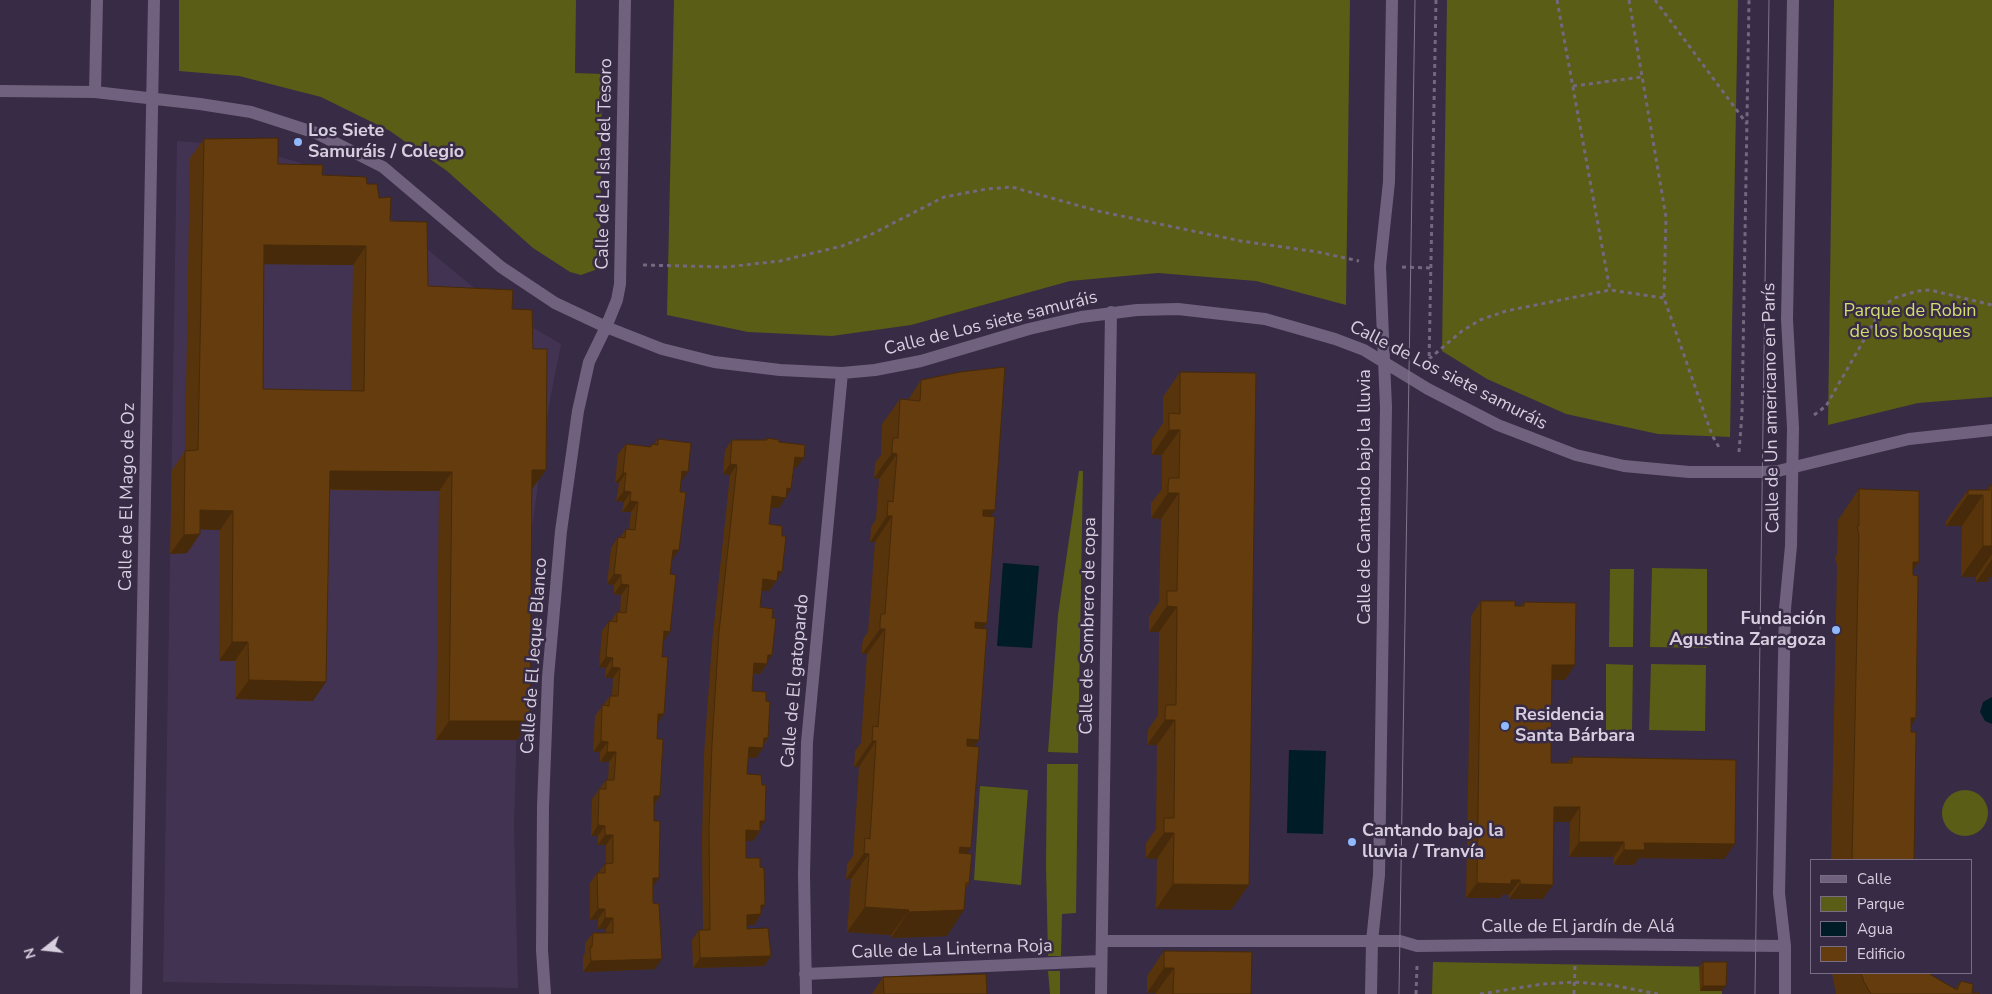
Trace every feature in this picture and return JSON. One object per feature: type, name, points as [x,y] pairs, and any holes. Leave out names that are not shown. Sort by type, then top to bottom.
[{"type":"street","points":[[95,92],[97,0]]},
{"type":"street","name":"Calle de El Mago de Oz","points":[[136,994],[154,0]]},
{"type":"street","name":"Calle de La Isla del Tesoro","points":[[606,327],[617,300],[621,264],[625,0]]},
{"type":"street","name":"Calle de Cantando bajo la lluvia","points":[[1371,994],[1372,941],[1379,875],[1386,407],[1380,266],[1389,182],[1392,0]]},
{"type":"street","name":"Calle de Un americano en París","points":[[1785,994],[1785,946],[1779,893],[1786,609],[1791,546],[1793,401],[1787,320],[1793,0]]},
{"type":"street","name":"Calle de Los siete samuráis","points":[[0,91],[95,92],[153,98],[251,112],[280,120],[339,143],[383,167],[402,181],[480,250],[537,292],[606,327],[662,349],[714,362],[780,370],[842,373],[898,366],[1054,322],[1111,312],[1178,309],[1265,320],[1335,339],[1384,360],[1428,389],[1498,425],[1576,455],[1651,469],[1735,474],[1778,471],[1909,439],[1992,430]]},
{"type":"street","name":"Calle de Sombrero de copa","points":[[1101,994],[1111,312]]},
{"type":"street","name":"Calle de El Jeque Blanco","points":[[545,994],[542,950],[543,807],[548,677],[561,531],[583,385],[589,362],[606,327]]},
{"type":"street","name":"Calle de El gatopardo","points":[[806,994],[807,742],[842,373]]},
{"type":"street","points":[[1102,941],[1372,941]]},
{"type":"street","name":"Calle de El jardín de Alá","points":[[1372,941],[1400,942],[1417,946],[1575,944],[1785,946]]},
{"type":"street","name":"Calle de La Linterna Roja","points":[[805,974],[1101,961]]},
{"type":"path","points":[[1428,389],[1436,0]]},
{"type":"path","points":[[1557,0],[1610,290]]},
{"type":"path","points":[[1629,0],[1666,218],[1664,298],[1712,435],[1735,474]]},
{"type":"path","points":[[1655,0],[1747,124]]},
{"type":"path","points":[[1735,474],[1742,414],[1749,0]]},
{"type":"path","points":[[1573,86],[1642,77]]},
{"type":"path","points":[[621,264],[674,267],[726,266],[780,261],[842,246],[870,235],[944,197],[987,189],[1012,187],[1107,213],[1241,241],[1318,252],[1380,266],[1431,268]]},
{"type":"path","points":[[1429,359],[1462,331],[1480,320],[1506,311],[1610,290],[1664,298]]},
{"type":"path","points":[[1807,416],[1823,410],[1884,305],[1895,298],[1917,291],[1930,290],[1992,305]]},
{"type":"path","points":[[1574,994],[1575,944]]},
{"type":"path","points":[[1416,978],[1416,994]]},
{"type":"path","points":[[1480,994],[1543,984],[1574,982],[1611,985],[1658,994]]},
{"type":"shaded area","points":[[177,141],[241,146],[298,162],[320,172],[368,200],[496,306],[561,344],[549,405],[532,528],[517,718],[514,824],[518,988],[163,982]]},
{"type":"green space","points":[[179,0],[576,0],[575,73],[602,74],[600,262],[595,270],[581,275],[570,272],[533,248],[447,171],[390,131],[321,97],[239,76],[179,71]]},
{"type":"green space","points":[[674,0],[1350,0],[1346,305],[1256,281],[1158,273],[1070,281],[911,325],[832,336],[748,332],[667,315]]},
{"type":"green space","points":[[1447,0],[1738,0],[1730,437],[1658,434],[1566,414],[1487,379],[1442,351]]},
{"type":"green space","name":"Parque de Robin de los bosques","points":[[1834,0],[1992,0],[1992,397],[1918,403],[1828,425]]},
{"type":"green space","points":[[1079,471],[1083,471],[1078,753],[1048,752],[1058,615]]},
{"type":"green space","points":[[1652,568],[1707,569],[1707,648],[1650,647]]},
{"type":"green space","points":[[1610,569],[1634,569],[1633,647],[1609,647]]},
{"type":"green space","points":[[1606,664],[1633,665],[1632,730],[1606,730]]},
{"type":"green space","points":[[1651,664],[1706,665],[1705,731],[1649,730]]},
{"type":"green space","points":[[1047,764],[1078,764],[1076,913],[1062,914],[1061,956],[1048,956],[1046,866]]},
{"type":"green space","points":[[980,786],[1028,790],[1021,885],[974,880]]},
{"type":"green space","points":[[1965,790],[1978,794],[1984,800],[1988,813],[1984,826],[1978,832],[1965,836],[1952,832],[1946,826],[1942,813],[1946,800],[1952,794]]},
{"type":"green space","points":[[1433,962],[1723,967],[1722,994],[1432,994]]},
{"type":"green space","points":[[1048,971],[1060,971],[1060,994],[1050,994]]},
{"type":"water","points":[[1003,563],[1039,566],[1032,648],[997,646]]},
{"type":"water","points":[[1992,697],[1992,724],[1985,721],[1980,712],[1983,702]]},
{"type":"water","points":[[1289,750],[1326,751],[1323,834],[1287,833]]},
{"type":"building","points":[[278,138],[278,164],[323,165],[322,175],[366,177],[367,184],[377,184],[379,198],[391,197],[390,221],[427,222],[428,286],[513,290],[512,309],[532,310],[533,349],[547,349],[546,470],[532,470],[530,721],[449,721],[452,472],[330,471],[326,682],[249,680],[248,642],[232,642],[233,511],[200,510],[200,534],[184,535],[185,451],[198,450],[204,139]],"holes":[[[264,245],[366,246],[364,391],[263,389]]]},
{"type":"building","points":[[1005,367],[995,510],[983,510],[983,516],[995,517],[987,623],[975,622],[975,628],[987,629],[979,740],[967,739],[967,746],[979,747],[971,848],[960,847],[959,853],[972,854],[969,883],[966,883],[964,910],[908,912],[909,910],[865,907],[869,854],[864,853],[865,838],[870,839],[876,741],[872,741],[873,726],[878,727],[885,629],[880,629],[880,622],[881,614],[885,614],[892,516],[887,516],[888,501],[893,502],[897,454],[892,453],[892,446],[893,438],[898,438],[900,399],[920,401],[921,380],[960,372]]},
{"type":"building","points":[[1180,372],[1256,373],[1249,885],[1173,884],[1174,833],[1164,833],[1164,818],[1174,818],[1175,720],[1165,720],[1165,712],[1166,705],[1176,705],[1177,607],[1167,606],[1167,591],[1177,591],[1179,493],[1168,493],[1168,485],[1169,478],[1179,478],[1180,430],[1169,430],[1169,413],[1180,414]]},
{"type":"building","points":[[767,438],[779,440],[779,442],[805,445],[804,458],[795,457],[791,489],[787,488],[786,498],[772,496],[769,524],[782,526],[782,536],[786,536],[782,572],[778,571],[777,581],[763,579],[760,607],[773,609],[772,618],[776,618],[772,655],[768,655],[767,664],[754,663],[752,691],[766,692],[766,701],[770,702],[768,738],[764,738],[763,748],[749,747],[747,774],[761,775],[762,785],[766,785],[765,821],[760,821],[760,831],[746,830],[746,858],[760,858],[760,867],[764,868],[765,905],[761,905],[761,914],[747,915],[747,929],[768,928],[771,956],[700,958],[699,930],[710,930],[709,829],[712,744],[719,632],[737,465],[730,464],[732,440],[767,440]]},
{"type":"building","points":[[658,439],[691,443],[688,472],[682,471],[680,492],[686,492],[679,550],[673,550],[670,574],[676,575],[670,632],[664,631],[662,657],[668,657],[664,714],[658,714],[657,739],[663,739],[660,796],[654,796],[654,821],[660,821],[659,878],[653,878],[653,903],[659,904],[662,959],[591,961],[590,947],[592,947],[593,933],[613,933],[613,918],[605,918],[605,909],[598,909],[597,873],[605,873],[605,864],[613,863],[613,835],[605,835],[605,826],[598,825],[599,789],[606,789],[606,780],[614,780],[616,752],[607,752],[608,742],[601,741],[602,705],[609,706],[610,696],[618,696],[620,668],[612,667],[613,658],[606,657],[609,621],[617,622],[617,612],[626,613],[629,585],[621,584],[621,575],[614,574],[618,537],[625,538],[626,529],[635,530],[638,502],[630,501],[631,492],[624,491],[626,473],[623,473],[626,444],[651,447],[652,444],[658,445]]},
{"type":"building","points":[[1990,485],[1992,485],[1992,546],[1983,546],[1983,495],[1968,495],[1968,490],[1990,490]]},
{"type":"building","points":[[1859,489],[1919,491],[1919,562],[1913,562],[1913,575],[1918,576],[1916,718],[1911,718],[1911,732],[1916,732],[1914,859],[1852,859],[1859,535],[1857,526],[1859,526]]},
{"type":"building","name":"Residencia Santa Bárbara","points":[[1481,601],[1515,601],[1515,606],[1524,606],[1524,602],[1576,603],[1575,665],[1552,665],[1551,763],[1572,763],[1572,757],[1736,760],[1735,844],[1644,843],[1645,850],[1624,850],[1624,842],[1579,842],[1580,807],[1554,807],[1553,885],[1520,884],[1520,880],[1511,880],[1511,884],[1477,883]]},
{"type":"building","points":[[1164,951],[1252,952],[1251,994],[1173,994],[1174,968],[1164,968]]},
{"type":"building","points":[[1703,962],[1727,962],[1726,986],[1703,986]]},
{"type":"building","points":[[986,974],[987,994],[884,994],[883,977]]},
{"type":"building","points":[[1861,974],[1930,974],[1957,990],[1961,981],[1973,984],[1972,993],[1979,994],[1871,994]]},
{"type":"tram line","points":[[1399,994],[1415,0]]},
{"type":"tram line","points":[[1755,994],[1769,0]]},
{"type":"place","name":"Los Siete Samuráis / Colegio","points":[[298,142]]},
{"type":"place","name":"Fundación Agustina Zaragoza","points":[[1836,630]]},
{"type":"place","name":"Residencia Santa Bárbara","points":[[1505,726]]},
{"type":"place","name":"Cantando bajo la lluvia / Tranvía","points":[[1352,842]]}]
